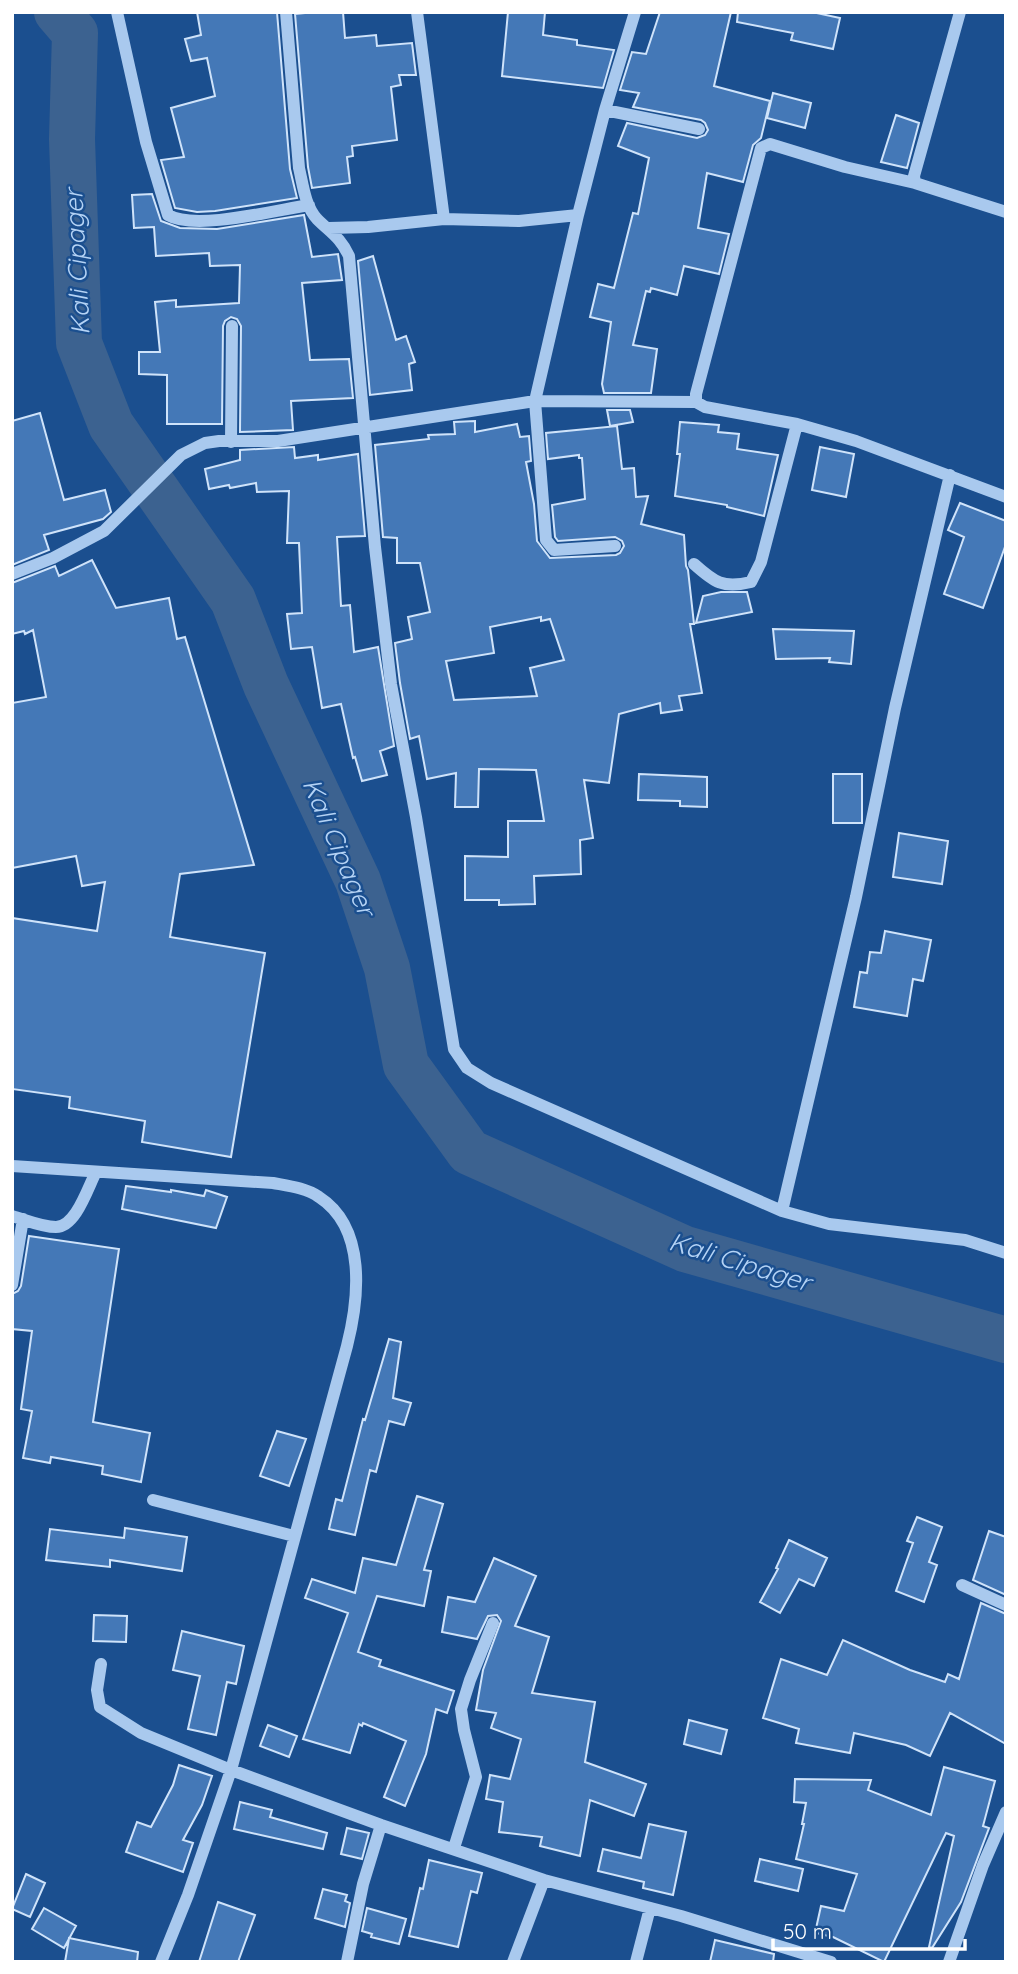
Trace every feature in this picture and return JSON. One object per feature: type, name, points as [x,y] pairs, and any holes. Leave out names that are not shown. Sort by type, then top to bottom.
[{"type":"street","points":[[117,12],[146,142],[168,215],[184,221],[209,220],[309,205]]},
{"type":"street","points":[[286,12],[299,167],[309,205],[317,219],[342,242],[349,256],[375,547],[391,684],[454,1049],[467,1068],[491,1083],[782,1211],[829,1224],[965,1240],[1006,1253]]},
{"type":"street","points":[[417,12],[444,219]]},
{"type":"street","points":[[615,546],[554,550],[547,541],[536,401],[578,215],[635,12]]},
{"type":"street","points":[[915,183],[914,176],[960,12]]},
{"type":"street","points":[[606,110],[699,130]]},
{"type":"street","points":[[696,402],[699,381],[761,148],[770,144],[845,167],[915,183],[1006,212]]},
{"type":"street","points":[[329,228],[444,219],[519,221],[578,215]]},
{"type":"street","points":[[231,442],[232,326]]},
{"type":"street","points":[[12,573],[53,558],[94,538],[181,455],[205,443],[278,441],[536,401],[696,402],[705,407],[797,424],[856,441],[1006,497]]},
{"type":"street","points":[[694,564],[714,582],[739,585],[751,582],[761,562],[797,424]]},
{"type":"street","points":[[782,1211],[856,897],[895,708],[950,475]]},
{"type":"street","points":[[12,1166],[273,1183],[297,1187],[319,1197],[338,1213],[355,1256],[356,1314],[231,1770],[188,1895],[161,1962]]},
{"type":"street","points":[[12,1285],[18,1218],[55,1227],[65,1226],[74,1217],[96,1172]]},
{"type":"street","points":[[153,1500],[294,1536]]},
{"type":"street","points":[[962,1585],[1006,1605]]},
{"type":"street","points":[[454,1848],[476,1777],[461,1709],[493,1623]]},
{"type":"street","points":[[101,1664],[97,1690],[100,1707],[141,1733],[231,1770],[381,1825],[544,1880],[650,1908],[831,1962]]},
{"type":"street","points":[[949,1962],[983,1865],[1006,1812]]},
{"type":"street","points":[[346,1962],[363,1884],[381,1825]]},
{"type":"street","points":[[513,1962],[544,1880]]},
{"type":"street","points":[[636,1962],[650,1908]]},
{"type":"building","points":[[197,12],[277,12],[290,169],[297,198],[215,211],[197,212],[175,208],[161,160],[184,157],[171,108],[215,96],[207,58],[191,61],[185,39],[201,35]]},
{"type":"building","points":[[343,12],[345,38],[376,35],[377,46],[412,43],[416,75],[399,75],[401,85],[391,87],[397,140],[352,146],[353,156],[347,157],[350,183],[312,188],[295,14]]},
{"type":"building","points":[[508,12],[545,12],[543,35],[577,40],[577,45],[614,50],[603,88],[502,76]]},
{"type":"building","points":[[660,12],[731,12],[714,86],[770,101],[761,138],[753,145],[743,182],[707,173],[698,228],[729,234],[719,274],[684,266],[677,295],[651,288],[650,292],[646,291],[633,345],[657,349],[651,393],[604,393],[602,384],[611,322],[590,317],[598,284],[614,288],[633,213],[638,214],[649,158],[618,146],[627,123],[697,138],[705,135],[708,130],[701,120],[633,107],[639,93],[620,90],[632,52],[646,54]]},
{"type":"building","points":[[738,12],[812,12],[840,18],[833,49],[791,40],[793,33],[737,22]]},
{"type":"building","points":[[773,93],[811,103],[805,128],[767,118]]},
{"type":"building","points":[[896,115],[919,123],[907,168],[881,162]]},
{"type":"building","points":[[152,194],[161,221],[180,228],[217,229],[304,215],[312,257],[338,254],[342,280],[302,283],[310,360],[349,359],[353,398],[291,401],[293,430],[240,432],[241,326],[237,319],[231,317],[223,326],[222,424],[167,424],[167,375],[139,374],[139,352],[160,352],[155,302],[176,300],[176,307],[239,303],[240,265],[210,266],[209,253],[156,256],[154,227],[134,228],[132,195]]},
{"type":"building","points":[[373,256],[396,340],[406,336],[415,362],[409,364],[412,390],[370,395],[358,261]]},
{"type":"building","points":[[607,410],[630,410],[633,422],[610,426]]},
{"type":"building","points":[[40,413],[64,500],[105,490],[111,512],[103,519],[44,535],[49,550],[12,565],[12,421]]},
{"type":"building","points":[[475,421],[475,432],[517,424],[520,437],[529,436],[531,461],[526,462],[534,504],[537,541],[550,558],[616,555],[624,546],[622,541],[615,537],[558,541],[555,537],[552,505],[585,499],[582,458],[579,458],[579,455],[548,459],[546,433],[617,426],[622,469],[634,468],[636,497],[648,496],[641,524],[684,535],[694,624],[690,624],[702,693],[679,696],[682,710],[661,713],[660,703],[619,714],[609,783],[584,780],[593,838],[580,840],[581,874],[534,876],[535,904],[499,905],[499,900],[465,900],[465,856],[508,857],[508,821],[544,821],[536,770],[479,769],[478,807],[455,807],[456,773],[427,779],[419,736],[410,739],[400,683],[395,643],[412,639],[408,617],[430,612],[420,563],[397,563],[397,538],[383,537],[375,445],[429,439],[428,435],[455,434],[454,422]],"holes":[[[541,617],[541,621],[550,619],[564,660],[530,668],[537,696],[454,700],[446,661],[494,653],[490,627]]]},
{"type":"building","points":[[680,422],[719,425],[718,432],[739,434],[737,449],[778,455],[764,516],[727,505],[675,496],[680,454],[677,454]]},
{"type":"building","points":[[294,447],[295,458],[318,455],[318,460],[358,454],[365,536],[337,537],[341,606],[350,605],[354,652],[378,647],[394,746],[380,751],[387,775],[362,781],[355,757],[353,758],[341,704],[322,708],[312,647],[291,649],[287,614],[302,613],[299,543],[287,543],[289,491],[257,492],[256,483],[209,489],[205,469],[240,460],[240,450]]},
{"type":"building","points":[[820,447],[854,454],[846,497],[812,490]]},
{"type":"building","points":[[960,503],[1006,521],[1006,544],[983,608],[944,594],[964,537],[948,530]]},
{"type":"building","points":[[92,560],[116,608],[169,598],[177,639],[185,637],[254,865],[180,874],[170,937],[265,953],[231,1157],[142,1142],[145,1121],[69,1108],[70,1097],[12,1089],[12,918],[97,931],[105,882],[82,886],[76,856],[12,868],[12,703],[46,697],[33,630],[25,634],[24,631],[12,634],[12,583],[55,566],[59,576]]},
{"type":"building","points":[[721,592],[747,592],[752,612],[696,623],[703,596]]},
{"type":"building","points":[[773,629],[854,631],[851,664],[829,662],[830,658],[776,659]]},
{"type":"building","points":[[639,774],[707,777],[707,807],[680,806],[680,801],[638,800]]},
{"type":"building","points":[[833,774],[862,774],[862,823],[833,823]]},
{"type":"building","points":[[899,833],[948,841],[942,884],[893,877]]},
{"type":"building","points":[[885,931],[931,940],[923,981],[913,979],[907,1016],[854,1007],[860,972],[867,973],[870,952],[881,953]]},
{"type":"building","points":[[126,1186],[204,1196],[206,1190],[227,1197],[216,1228],[122,1209]]},
{"type":"building","points":[[29,1236],[119,1249],[93,1422],[150,1433],[141,1482],[102,1474],[103,1466],[51,1457],[50,1463],[23,1458],[32,1411],[21,1409],[32,1331],[12,1329],[12,1294],[21,1286]]},
{"type":"building","points":[[389,1339],[401,1342],[393,1398],[411,1403],[404,1425],[389,1421],[376,1472],[370,1470],[355,1535],[329,1529],[336,1499],[342,1501],[363,1419],[365,1420]]},
{"type":"building","points":[[277,1431],[306,1439],[289,1486],[260,1476]]},
{"type":"building","points":[[417,1496],[443,1504],[424,1570],[431,1571],[424,1606],[377,1596],[358,1652],[381,1660],[379,1666],[454,1691],[447,1713],[436,1709],[426,1754],[405,1806],[384,1797],[406,1741],[363,1723],[362,1726],[359,1724],[350,1753],[303,1739],[348,1613],[305,1598],[312,1579],[355,1593],[363,1558],[396,1565]]},
{"type":"building","points":[[917,1517],[942,1527],[929,1562],[937,1565],[924,1602],[896,1591],[913,1543],[907,1541]]},
{"type":"building","points":[[125,1528],[187,1537],[182,1571],[110,1560],[110,1567],[46,1560],[50,1529],[124,1538]]},
{"type":"building","points":[[989,1531],[1006,1537],[1006,1595],[973,1580]]},
{"type":"building","points":[[789,1540],[827,1558],[814,1586],[799,1579],[780,1613],[760,1602],[778,1569],[776,1568]]},
{"type":"building","points":[[494,1558],[536,1576],[515,1626],[549,1637],[532,1693],[595,1702],[585,1762],[646,1784],[634,1816],[590,1800],[580,1856],[540,1846],[542,1837],[499,1832],[503,1802],[486,1799],[490,1775],[510,1779],[521,1739],[491,1728],[496,1713],[476,1710],[483,1670],[501,1621],[497,1615],[488,1616],[477,1639],[442,1632],[448,1597],[475,1602]]},
{"type":"building","points":[[981,1603],[1006,1614],[1006,1744],[950,1713],[930,1756],[906,1745],[854,1733],[850,1753],[796,1743],[799,1729],[763,1718],[781,1659],[827,1675],[843,1640],[910,1670],[945,1682],[948,1674],[959,1679]]},
{"type":"building","points":[[94,1615],[127,1616],[126,1642],[93,1641]]},
{"type":"building","points":[[182,1631],[244,1646],[236,1684],[227,1682],[216,1735],[188,1729],[200,1676],[173,1670]]},
{"type":"building","points":[[689,1720],[727,1730],[721,1754],[684,1744]]},
{"type":"building","points":[[268,1725],[297,1736],[289,1757],[260,1746]]},
{"type":"building","points":[[179,1765],[212,1776],[202,1805],[183,1840],[193,1843],[183,1872],[126,1852],[137,1822],[151,1827],[173,1785]]},
{"type":"building","points":[[944,1767],[995,1781],[983,1826],[989,1828],[961,1902],[932,1948],[929,1947],[954,1836],[946,1833],[884,1962],[833,1937],[815,1933],[821,1906],[844,1911],[857,1874],[796,1859],[806,1803],[794,1802],[795,1779],[871,1780],[868,1790],[931,1815]]},
{"type":"building","points":[[240,1802],[272,1810],[270,1817],[327,1833],[323,1849],[234,1829]]},
{"type":"building","points":[[649,1824],[686,1832],[673,1895],[643,1888],[644,1882],[598,1871],[603,1849],[641,1858]]},
{"type":"building","points":[[347,1828],[369,1833],[362,1859],[341,1854]]},
{"type":"building","points":[[760,1859],[803,1869],[798,1891],[755,1881]]},
{"type":"building","points":[[429,1860],[482,1873],[477,1893],[471,1891],[458,1947],[409,1936]]},
{"type":"building","points":[[26,1874],[45,1883],[30,1917],[12,1909]]},
{"type":"building","points":[[323,1889],[347,1895],[345,1901],[350,1903],[345,1927],[315,1918]]},
{"type":"building","points":[[218,1902],[255,1915],[238,1962],[199,1962]]},
{"type":"building","points":[[44,1908],[76,1926],[64,1948],[32,1929]]},
{"type":"building","points":[[367,1908],[406,1919],[399,1944],[371,1937],[372,1934],[362,1931]]},
{"type":"building","points":[[69,1938],[138,1952],[137,1962],[65,1962]]},
{"type":"building","points":[[715,1940],[774,1954],[773,1962],[710,1962]]},
{"type":"waterway","name":"Kali Cipager","points":[[57,12],[75,33],[72,139],[79,343],[111,425],[233,600],[266,685],[358,881],[387,968],[406,1065],[469,1152],[685,1249],[1006,1340]]}]
